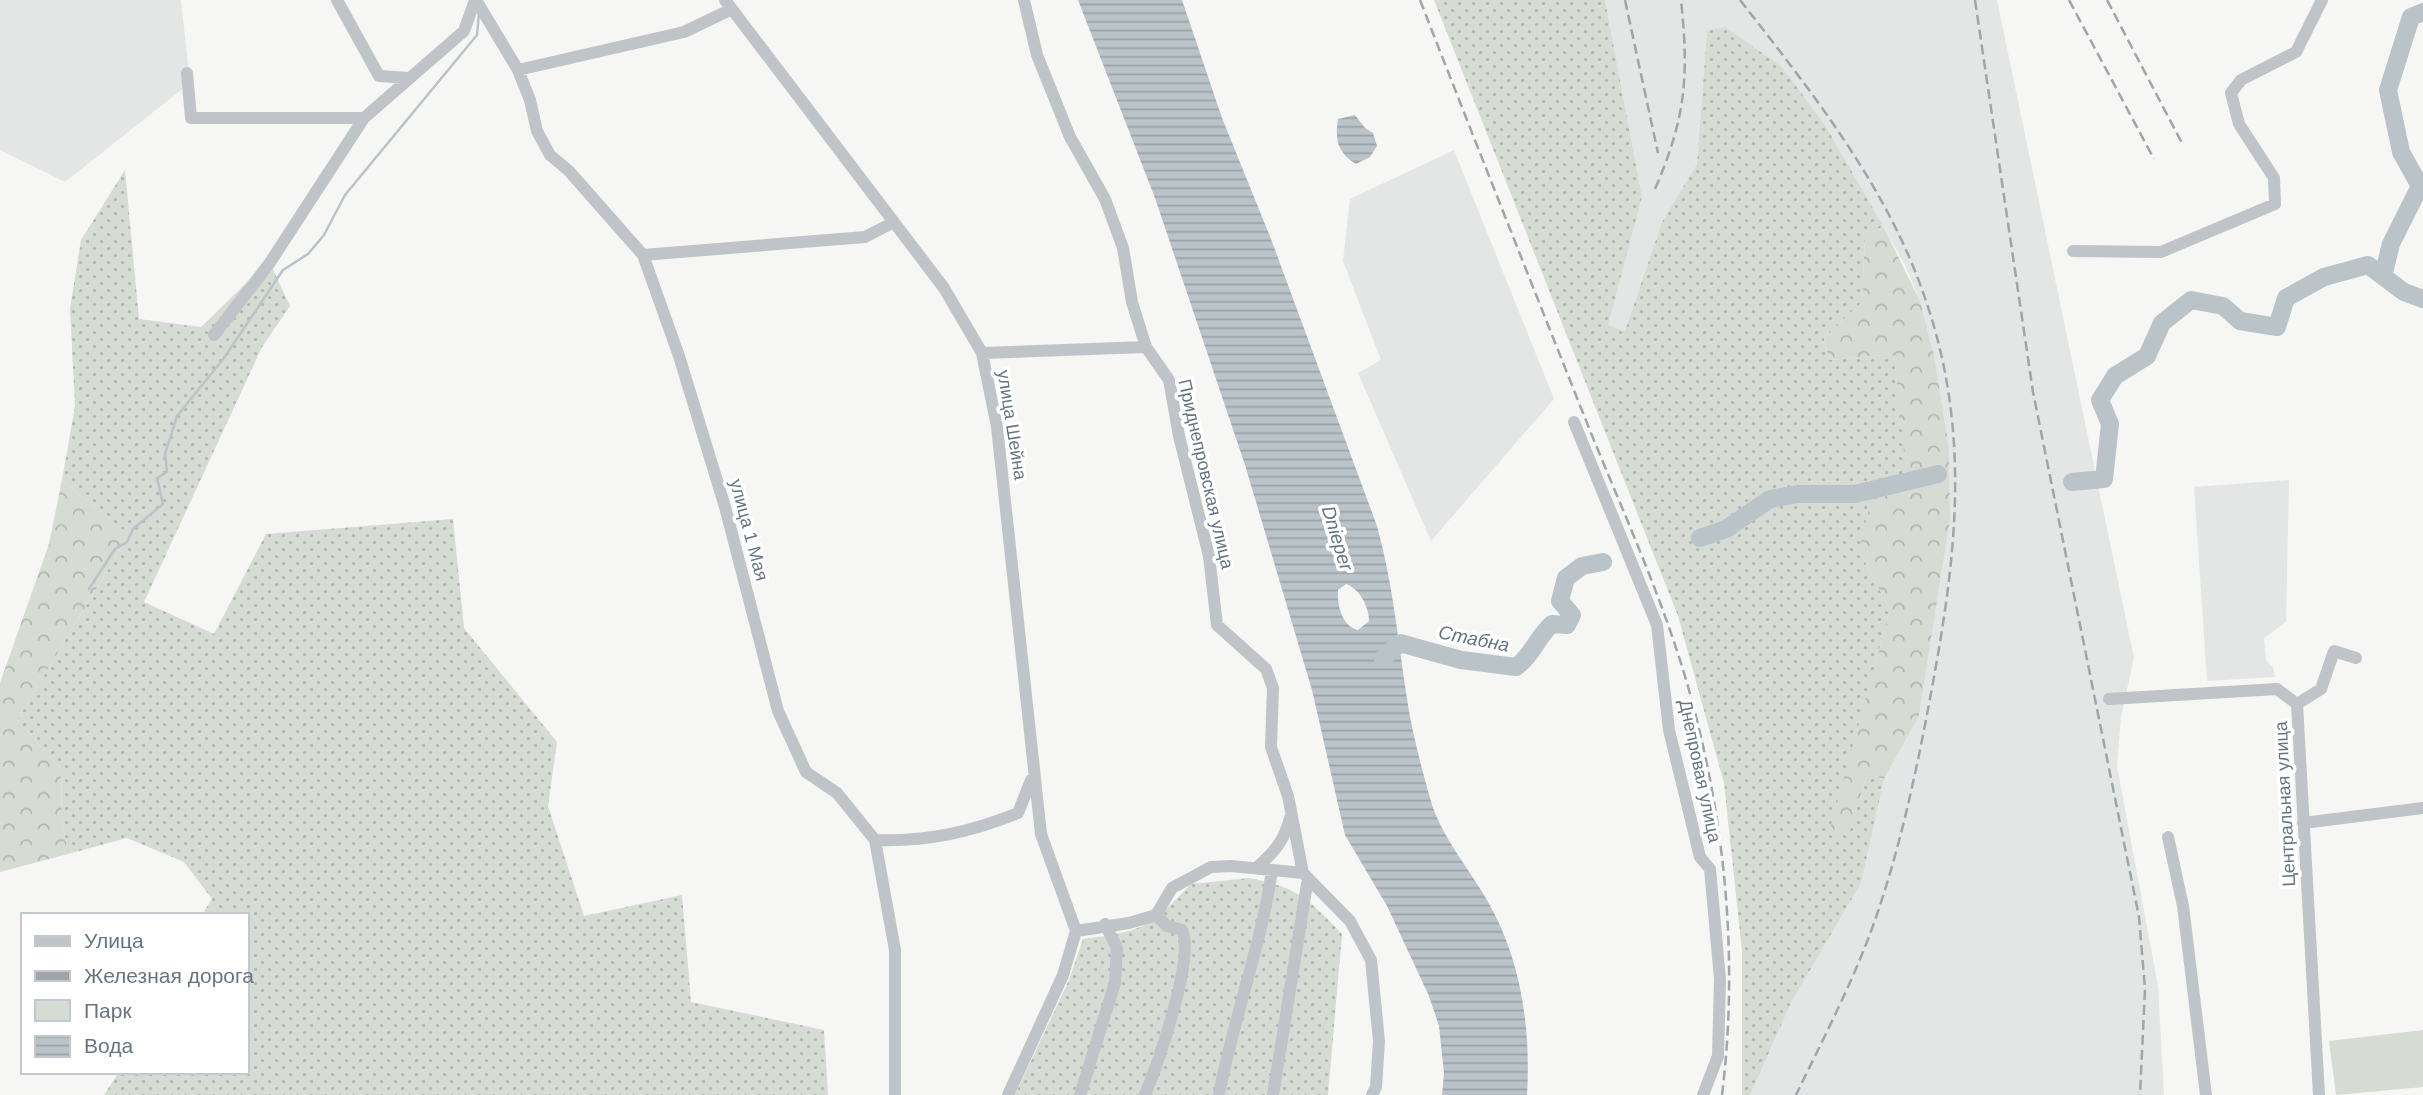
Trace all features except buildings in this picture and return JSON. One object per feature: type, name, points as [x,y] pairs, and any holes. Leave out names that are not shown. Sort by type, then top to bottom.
[{"type":"street","points":[[337,0],[379,76],[409,78]]},
{"type":"street","points":[[214,335],[269,264],[364,118],[464,31],[476,0]]},
{"type":"street","name":"улица 1 Мая","points":[[476,0],[518,70],[530,100],[537,131],[550,155],[569,171],[643,255],[679,356],[725,507],[778,711],[806,772],[837,793],[875,840],[895,950],[895,1095]]},
{"type":"street","name":"Приднепровская улица","points":[[1024,0],[1037,55],[1070,136],[1105,199],[1123,248],[1132,302],[1146,347],[1169,380],[1179,436],[1209,556],[1217,625],[1266,669],[1273,688],[1271,747],[1292,815],[1306,875]]},
{"type":"street","points":[[2073,251],[2161,252],[2275,204],[2274,178],[2239,124],[2231,93],[2241,80],[2297,52],[2322,0]]},
{"type":"street","points":[[518,70],[684,32],[728,5]]},
{"type":"street","name":"улица Шейна","points":[[728,5],[944,288],[982,353],[998,427],[1032,776],[1041,834],[1076,931]]},
{"type":"street","points":[[187,74],[191,118],[364,118]]},
{"type":"street","points":[[643,255],[865,237],[894,222]]},
{"type":"street","points":[[982,353],[1130,345],[1146,347]]},
{"type":"street","name":"Днепровая улица","points":[[1574,422],[1657,625],[1672,741],[1700,856],[1710,869],[1720,979],[1718,1056],[1703,1095]]},
{"type":"street","points":[[2297,704],[2321,689],[2334,651],[2356,658]]},
{"type":"street","name":"Центральная улица","points":[[2109,699],[2277,689],[2297,704],[2319,1095]]},
{"type":"street","points":[[875,840],[912,841],[975,830],[1018,813],[1032,776]]},
{"type":"street","points":[[2304,822],[2423,808]]},
{"type":"street","points":[[1256,868],[1274,853],[1284,838],[1292,815]]},
{"type":"street","points":[[2168,837],[2183,906],[2206,1095]]},
{"type":"street","points":[[1008,1095],[1063,975],[1076,931],[1105,924],[1129,923],[1156,915],[1172,888],[1211,867],[1256,868],[1306,875],[1350,921],[1371,960],[1379,1041],[1373,1095]]},
{"type":"street","points":[[1219,1095],[1226,1055],[1257,951],[1272,870]]},
{"type":"street","points":[[1273,1095],[1306,875]]},
{"type":"street","points":[[1146,1095],[1184,967],[1187,941],[1182,930],[1167,926],[1156,915]]},
{"type":"street","points":[[1080,1095],[1115,984],[1117,948],[1105,924]]},
{"type":"shaded area","points":[[0,0],[181,0],[190,83],[65,182],[0,150]]},
{"type":"shaded area","points":[[1605,0],[1997,0],[2134,658],[2121,717],[2117,766],[2158,986],[2164,1095],[1750,1095],[1792,1001],[1861,883],[1884,779],[1919,716],[1950,519],[1949,448],[1934,355],[1920,301],[1906,267],[1825,125],[1782,67],[1707,31],[1697,164],[1662,222],[1625,331],[1607,325],[1642,197]]},
{"type":"shaded area","points":[[1454,150],[1554,399],[1431,541],[1358,373],[1381,360],[1343,261],[1350,199]]},
{"type":"shaded area","points":[[2289,480],[2286,622],[2264,638],[2266,660],[2273,667],[2275,677],[2207,681],[2194,487]]},
{"type":"green space","points":[[1434,0],[1605,0],[1642,197],[1608,325],[1625,331],[1662,222],[1697,164],[1707,31],[1725,27],[1782,67],[1825,125],[1883,226],[1865,238],[1862,302],[1824,338],[1829,360],[1894,354],[1908,481],[1859,550],[1890,610],[1830,832],[1849,833],[1867,774],[1884,779],[1861,883],[1792,1001],[1750,1095],[1742,1095],[1742,951],[1724,783],[1678,616]]},
{"type":"green space","points":[[125,170],[139,319],[201,327],[269,261],[290,306],[262,347],[144,602],[214,634],[266,534],[453,519],[464,628],[557,742],[548,806],[584,916],[682,895],[691,1002],[824,1030],[828,1095],[104,1095],[118,1074],[248,1074],[248,913],[203,913],[212,899],[184,862],[127,838],[68,854],[62,820],[61,769],[17,720],[129,535],[62,480],[75,406],[70,308],[81,240]]},
{"type":"green space","points":[[1883,226],[1920,301],[1934,355],[1949,448],[1950,519],[1919,716],[1884,779],[1867,774],[1849,834],[1829,832],[1890,610],[1859,550],[1874,488],[1907,481],[1894,354],[1829,360],[1824,338],[1862,302],[1865,238]]},
{"type":"green space","points":[[62,480],[129,535],[17,720],[61,769],[62,820],[68,854],[0,872],[0,683],[49,544]]},
{"type":"green space","points":[[1248,878],[1291,890],[1310,903],[1342,934],[1328,1095],[1015,1095],[1069,980],[1083,939],[1120,933],[1144,925],[1165,910],[1191,884]]},
{"type":"green space","points":[[2423,1030],[2423,1087],[2336,1095],[2329,1041]]},
{"type":"water","name":"Dnieper","points":[[1078,0],[1182,0],[1222,118],[1271,239],[1377,526],[1391,590],[1411,724],[1430,798],[1447,838],[1499,922],[1516,970],[1525,1019],[1527,1095],[1442,1095],[1444,1073],[1439,1026],[1429,996],[1387,906],[1345,835],[1312,690],[1245,465],[1155,198]],"holes":[[[1346,584],[1363,599],[1369,616],[1369,621],[1358,630],[1344,620],[1338,602],[1338,590]]]},
{"type":"water","points":[[1355,115],[1365,128],[1373,133],[1377,146],[1370,157],[1356,164],[1341,150],[1337,133],[1338,119]]},
{"type":"waterway","points":[[2383,276],[2391,244],[2420,186],[2401,152],[2388,90],[2411,17],[2423,12]]},
{"type":"waterway","points":[[89,589],[115,549],[127,542],[133,529],[163,504],[157,478],[167,472],[165,454],[177,416],[224,358],[283,270],[308,254],[324,235],[345,195],[477,35],[479,13]]},
{"type":"waterway","name":"Стабна","points":[[2072,482],[2104,479],[2110,424],[2100,400],[2115,376],[2147,356],[2162,323],[2191,300],[2223,306],[2240,321],[2277,327],[2286,298],[2324,277],[2368,265],[2404,292],[2423,299]]},
{"type":"waterway","name":"Стабна","points":[[1700,538],[1726,529],[1770,499],[1797,494],[1855,494],[1938,474]]},
{"type":"waterway","name":"Стабна","points":[[1383,658],[1400,643],[1461,660],[1516,667],[1552,624],[1567,625],[1572,615],[1560,601],[1566,578],[1582,566],[1603,562]]},
{"type":"railway","points":[[1420,0],[1651,579],[1687,683],[1711,784],[1725,888],[1729,992],[1722,1095]]},
{"type":"railway","points":[[1625,0],[1658,153]]},
{"type":"railway","points":[[1655,189],[1673,140],[1683,96],[1685,52],[1681,0]]},
{"type":"railway","points":[[1740,0],[1846,143],[1870,181],[1910,260],[1941,352],[1950,403],[1954,453],[1955,503],[1946,602],[1929,704],[1906,815],[1866,945],[1796,1095]]},
{"type":"railway","points":[[1975,0],[2033,392],[2139,917],[2145,989],[2140,1095]]},
{"type":"railway","points":[[2069,0],[2154,159]]},
{"type":"railway","points":[[2107,0],[2183,145]]}]
